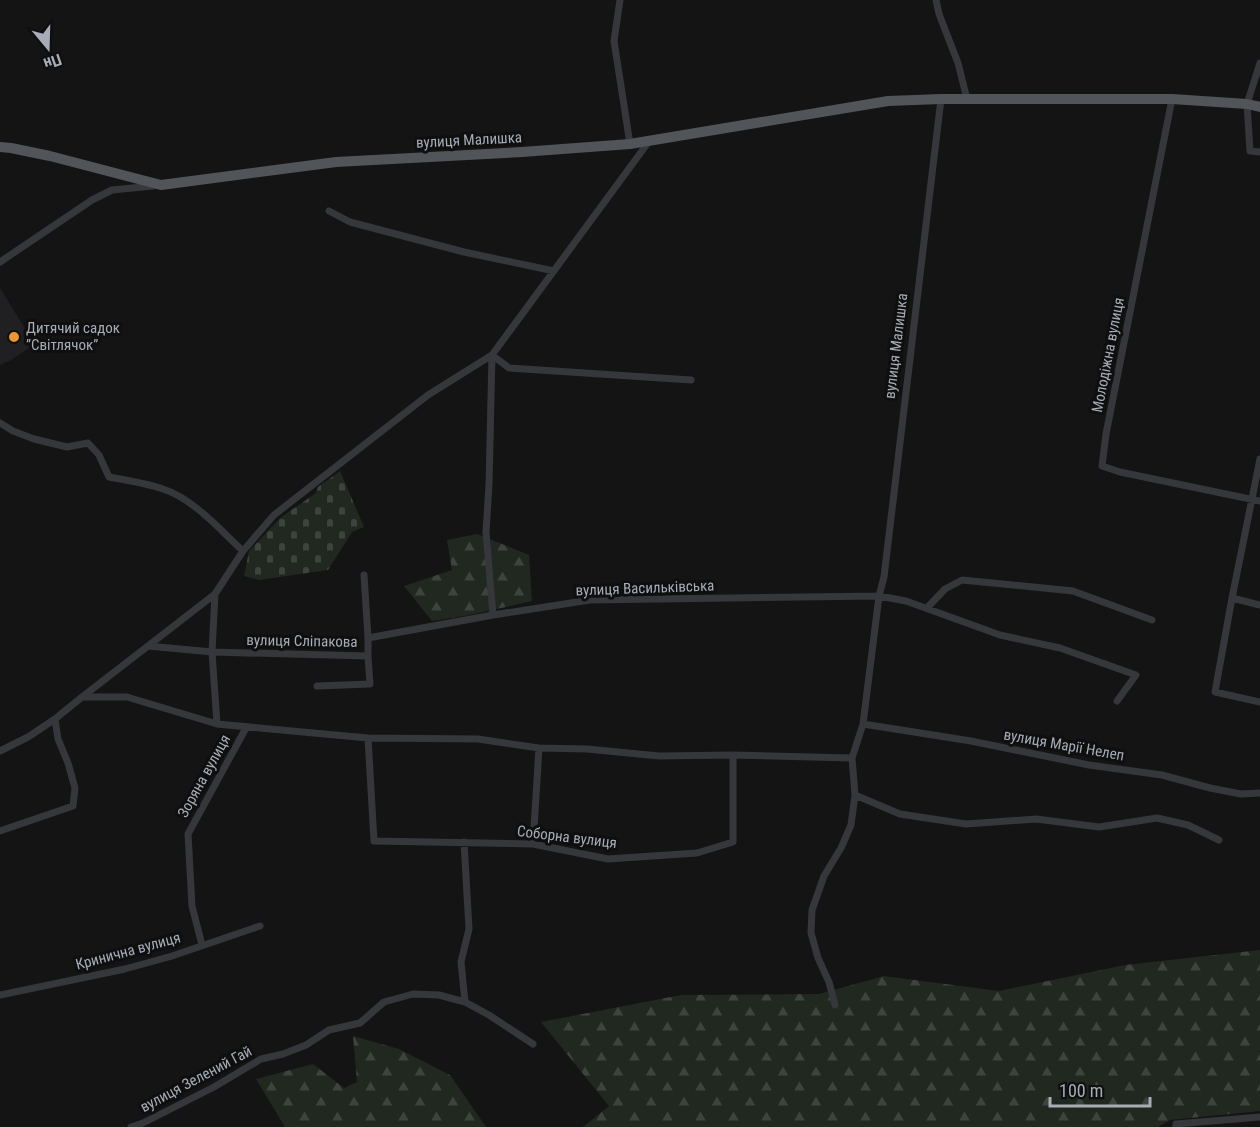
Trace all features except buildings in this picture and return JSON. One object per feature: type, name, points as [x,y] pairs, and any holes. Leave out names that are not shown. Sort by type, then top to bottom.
[{"type":"main road","name":"вулиця Малишка","points":[[0,147],[50,156],[161,185],[336,162],[630,144],[888,100],[1172,99],[1260,106]]},
{"type":"street","points":[[620,0],[614,41],[630,144]]},
{"type":"street","points":[[936,0],[968,99]]},
{"type":"street","points":[[1260,63],[1247,104],[1250,151],[1260,152]]},
{"type":"street","name":"вулиця Малишка","points":[[879,596],[884,577],[941,99]]},
{"type":"street","name":"Молодіжна вулиця","points":[[1172,99],[1102,466],[1120,472],[1256,501]]},
{"type":"street","points":[[0,751],[28,737],[55,719],[215,594],[243,551],[274,515],[428,394],[492,355],[650,140]]},
{"type":"street","points":[[0,262],[92,200],[112,190],[161,185]]},
{"type":"street","points":[[329,211],[350,222],[464,252],[554,272]]},
{"type":"street","points":[[492,355],[509,368],[691,380]]},
{"type":"street","points":[[492,355],[486,532],[493,615]]},
{"type":"street","points":[[0,423],[13,432],[66,447],[88,443],[99,455],[109,477],[165,489],[194,505],[243,551]]},
{"type":"street","points":[[1260,459],[1256,501],[1232,598],[1215,692],[1260,702]]},
{"type":"street","name":"вулиця Сліпакова","points":[[212,652],[368,656],[364,575]]},
{"type":"street","points":[[927,609],[945,589],[962,580],[1073,591],[1152,620]]},
{"type":"street","points":[[215,594],[212,652],[217,724],[368,738],[478,739],[539,748],[587,749],[659,756],[852,758]]},
{"type":"street","points":[[835,1005],[811,933],[812,910],[824,876],[841,848],[851,825],[855,795],[852,758],[863,724],[879,596]]},
{"type":"street","name":"вулиця Васильківська","points":[[368,638],[590,600],[879,596],[906,601],[1000,635],[1060,648],[1136,675],[1117,702]]},
{"type":"street","points":[[1232,598],[1260,605]]},
{"type":"street","points":[[148,646],[212,652]]},
{"type":"street","points":[[316,686],[370,684],[368,656]]},
{"type":"street","name":"Зоряна вулиця","points":[[82,698],[127,697],[217,724]]},
{"type":"street","points":[[0,831],[73,806],[75,788],[58,739],[55,719]]},
{"type":"street","name":"вулиця Марії Нелеп","points":[[863,724],[971,741],[1089,765],[1162,775],[1241,794],[1260,793]]},
{"type":"street","name":"Зоряна вулиця","points":[[202,945],[192,906],[188,834],[246,728]]},
{"type":"street","name":"Соборна вулиця","points":[[368,738],[375,841],[533,844],[608,859],[697,853],[734,842],[734,755]]},
{"type":"street","points":[[533,844],[539,748]]},
{"type":"street","points":[[855,795],[900,814],[966,824],[1036,819],[1100,827],[1157,818],[1188,825],[1219,840]]},
{"type":"street","points":[[464,842],[469,929],[461,962],[465,1002]]},
{"type":"street","name":"Кринична вулиця","points":[[0,995],[125,969],[172,956],[260,926]]},
{"type":"street","name":"вулиця Зелений Гай","points":[[131,1127],[214,1087],[261,1059],[306,1045],[329,1030],[360,1023],[384,1002],[413,994],[439,995],[465,1002],[533,1044]]},
{"type":"street","points":[[1176,1127],[1176,1124],[1260,1117]]},
{"type":"shaded area","name":"Дитячий садок ”Світлячок”","points":[[0,288],[24,327],[30,347],[0,365]]},
{"type":"green space","points":[[340,471],[364,527],[352,532],[328,570],[259,580],[244,576],[249,551],[280,518],[316,493],[318,487]]},
{"type":"green space","points":[[477,534],[529,555],[532,601],[432,621],[404,586],[452,570],[447,540]]},
{"type":"green space","points":[[1260,950],[1260,1111],[1170,1120],[1158,1127],[583,1127],[609,1106],[541,1022],[681,995],[819,994],[884,976],[999,991],[1125,965]]},
{"type":"green space","points":[[353,1036],[399,1049],[450,1075],[486,1127],[285,1127],[256,1079],[313,1064],[344,1088],[357,1082]]},
{"type":"place","name":"Дитячий садок ”Світлячок”","points":[[14,337]]}]
